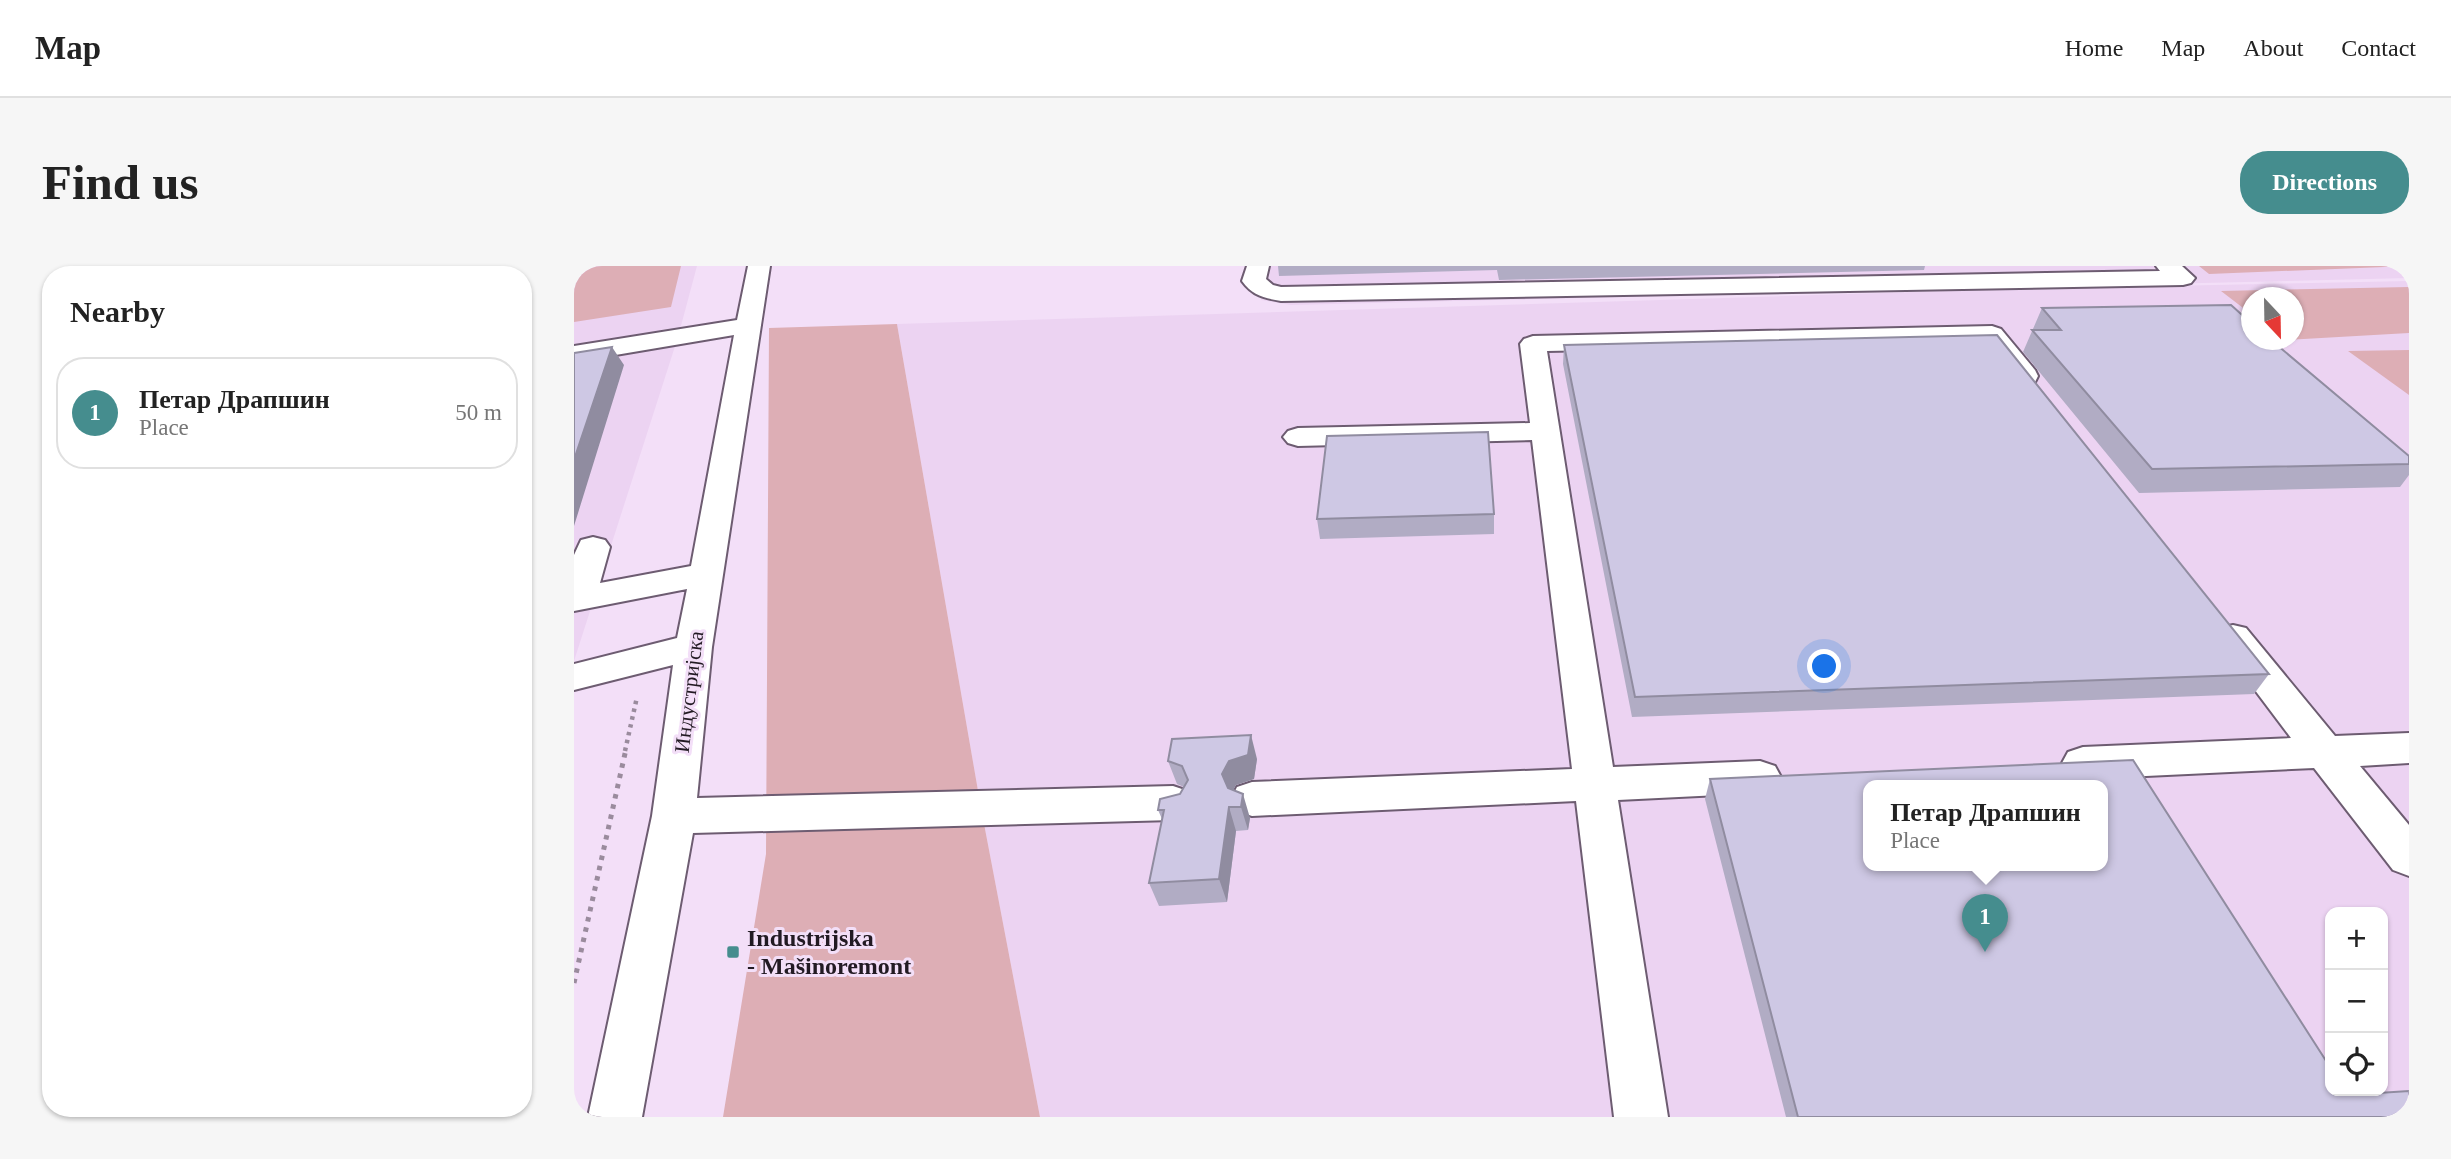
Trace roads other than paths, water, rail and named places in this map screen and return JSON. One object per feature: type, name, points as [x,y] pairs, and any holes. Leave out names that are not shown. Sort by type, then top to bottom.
[{"type":"street","name":"Индустријска","points":[[615,1117],[674,816],[694,647],[759,266]]},
{"type":"street","points":[[1258,266],[1254,281],[1258,286],[1281,294],[2183,278],[2167,266]]},
{"type":"street","points":[[1479,266],[1480,291]]},
{"type":"street","points":[[574,354],[751,325]]},
{"type":"street","points":[[1641,1117],[1533,344],[1992,334],[2043,399]]},
{"type":"street","points":[[1298,437],[1545,430]]},
{"type":"street","points":[[593,547],[576,598],[706,575]]},
{"type":"street","points":[[2215,613],[2409,856]]},
{"type":"street","points":[[574,677],[694,647]]},
{"type":"street","points":[[2050,765],[2409,748]]},
{"type":"street","points":[[1252,799],[1802,776]]},
{"type":"street","points":[[674,816],[1173,803]]},
{"type":"place","name":"Industrijska - Mašinoremont","points":[[733,952]]},
{"type":"place","name":"Петар Драпшин","points":[[1985,952]]}]
